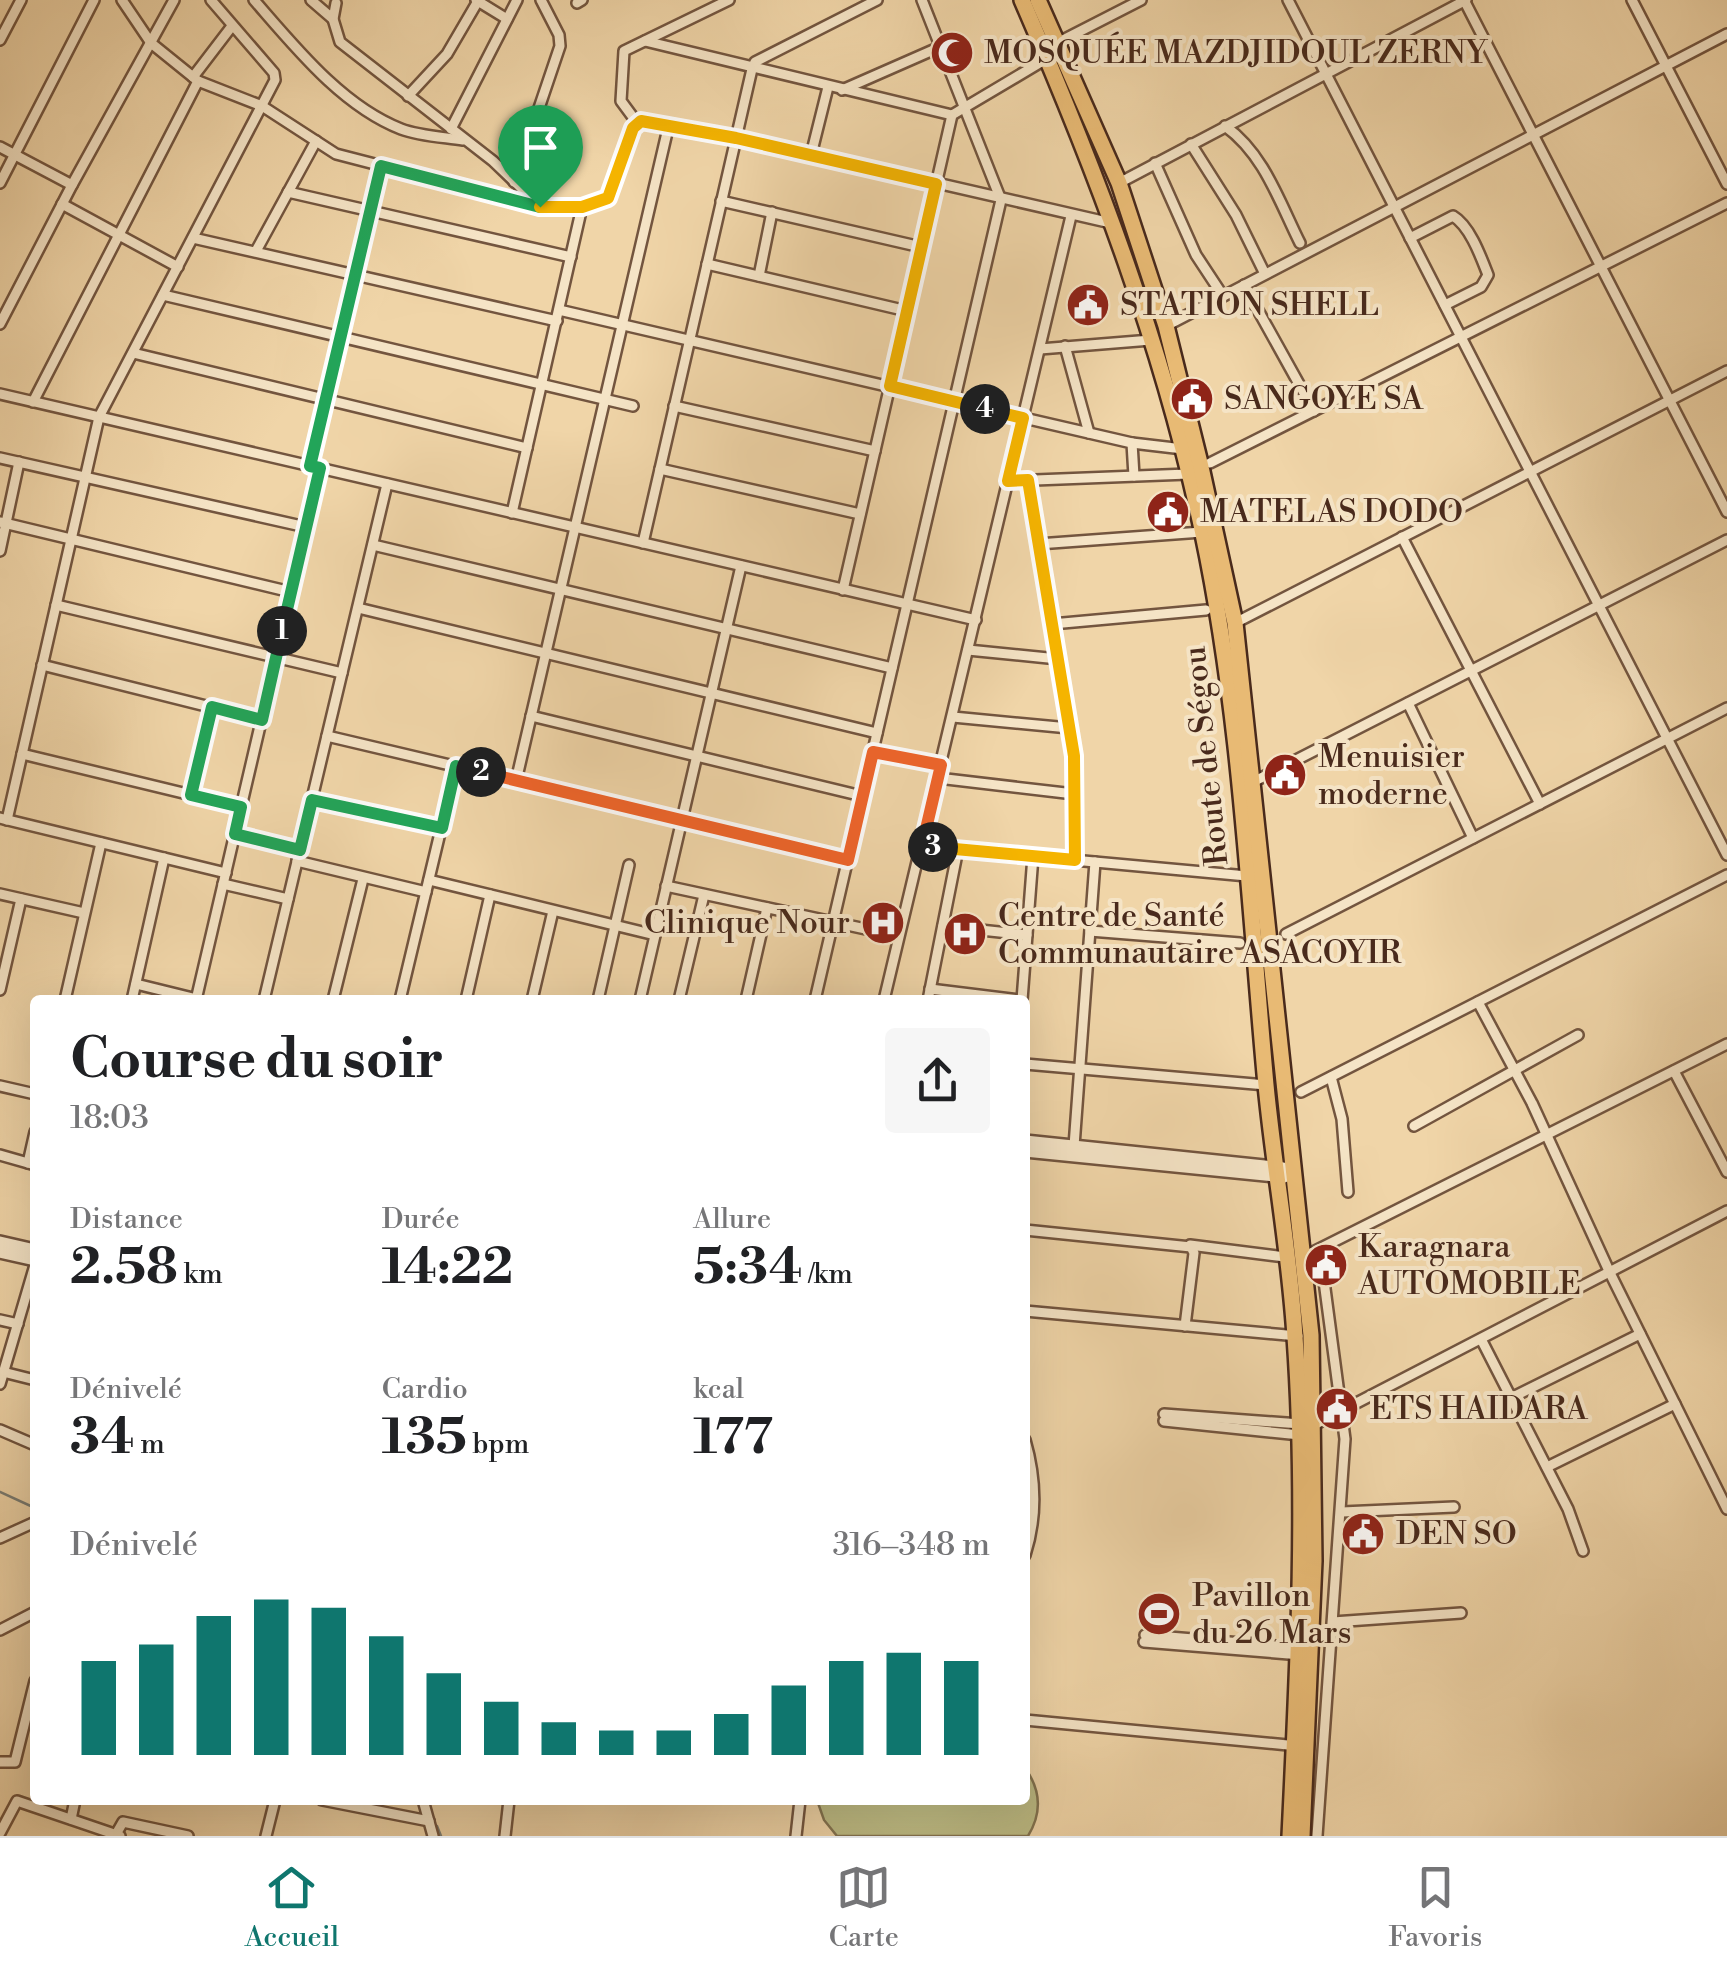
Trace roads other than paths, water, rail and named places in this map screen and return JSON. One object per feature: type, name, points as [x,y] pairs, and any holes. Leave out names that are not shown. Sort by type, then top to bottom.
[{"type":"highway","name":"Route de Ségou","points":[[1022,0],[1055,51],[1118,183],[1166,326],[1234,623],[1293,1173],[1313,1254],[1303,1335],[1306,1430],[1315,1513],[1300,1746],[1302,1836]]},
{"type":"highway","name":"Route de Ségou","points":[[1038,0],[1151,340],[1202,532],[1221,630],[1285,1257],[1303,1335]]},
{"type":"highway","name":"Route de Ségou","points":[[1290,1836],[1300,1746]]},
{"type":"street","points":[[0,40],[21,0]]},
{"type":"street","points":[[0,182],[94,0]]},
{"type":"street","points":[[122,0],[151,43],[196,79],[262,106],[336,154],[540,207],[582,207],[608,198],[641,121],[736,138],[1114,223]]},
{"type":"street","points":[[0,324],[174,0]]},
{"type":"street","points":[[210,0],[275,75],[99,417],[4,819],[226,873]]},
{"type":"street","points":[[254,0],[304,55],[362,109],[403,130],[466,140]]},
{"type":"street","points":[[312,0],[332,20],[340,42],[466,140],[540,207]]},
{"type":"street","points":[[451,129],[517,0]]},
{"type":"street","points":[[514,182],[560,46],[559,35],[541,0]]},
{"type":"street","points":[[642,543],[752,69],[756,62],[877,0]]},
{"type":"street","points":[[816,995],[1001,200],[922,0]]},
{"type":"street","points":[[645,41],[952,115],[1141,0]]},
{"type":"street","points":[[1288,0],[1727,855]]},
{"type":"street","points":[[1118,183],[1465,0],[1727,512]]},
{"type":"street","points":[[1632,0],[1727,184]]},
{"type":"street","points":[[408,96],[447,54],[477,1],[507,19]]},
{"type":"street","points":[[638,124],[621,100],[624,51],[722,2]]},
{"type":"street","points":[[332,20],[336,3]]},
{"type":"street","points":[[33,402],[196,79],[232,26]]},
{"type":"street","points":[[1166,326],[1727,34]]},
{"type":"street","points":[[841,90],[940,47]]},
{"type":"street","points":[[811,155],[828,87]]},
{"type":"street","points":[[843,590],[952,115]]},
{"type":"street","points":[[516,780],[669,124]]},
{"type":"street","points":[[1226,126],[1256,156],[1300,243]]},
{"type":"street","points":[[256,252],[316,141]]},
{"type":"street","points":[[1191,144],[1236,215],[1265,274]]},
{"type":"street","points":[[0,147],[72,185]]},
{"type":"street","points":[[1155,163],[1196,255],[1224,296]]},
{"type":"street","points":[[197,995],[292,592],[326,399],[381,166]]},
{"type":"street","points":[[288,192],[571,256]]},
{"type":"street","points":[[721,201],[922,247]]},
{"type":"street","points":[[1210,463],[1727,203]]},
{"type":"street","points":[[62,204],[178,267]]},
{"type":"street","points":[[512,513],[582,207]]},
{"type":"street","points":[[759,276],[772,212]]},
{"type":"street","points":[[885,995],[1071,216]]},
{"type":"street","points":[[1410,238],[1453,216],[1465,227],[1488,276],[1481,287],[1445,305]]},
{"type":"street","points":[[193,238],[558,315],[622,324],[1132,443],[1182,449]]},
{"type":"street","points":[[707,264],[907,311]]},
{"type":"street","points":[[1244,285],[1314,411]]},
{"type":"street","points":[[163,295],[633,406]]},
{"type":"street","points":[[1040,348],[1151,340]]},
{"type":"street","points":[[1065,346],[1089,433]]},
{"type":"street","points":[[133,353],[527,448]]},
{"type":"street","points":[[1234,623],[1727,370]]},
{"type":"street","points":[[0,394],[976,620]]},
{"type":"street","points":[[674,406],[875,450]]},
{"type":"street","points":[[1132,443],[1134,476]]},
{"type":"street","points":[[0,458],[306,527]]},
{"type":"street","points":[[0,551],[19,462]]},
{"type":"street","points":[[660,469],[860,514]]},
{"type":"street","points":[[1008,481],[1188,474]]},
{"type":"street","points":[[1028,480],[1074,756],[1075,860]]},
{"type":"street","points":[[265,995],[387,484]]},
{"type":"street","points":[[3,523],[292,592]]},
{"type":"street","points":[[1038,544],[1202,532]]},
{"type":"street","points":[[1402,538],[1540,804]]},
{"type":"street","points":[[1253,782],[1727,540]]},
{"type":"street","points":[[373,544],[892,668]]},
{"type":"street","points":[[641,995],[741,566]]},
{"type":"street","points":[[56,605],[342,672]]},
{"type":"street","points":[[358,608],[877,732]]},
{"type":"street","points":[[1052,624],[1206,610]]},
{"type":"street","points":[[968,650],[1058,659]]},
{"type":"street","points":[[42,665],[262,720]]},
{"type":"street","points":[[1408,704],[1473,838]]},
{"type":"street","points":[[191,795],[212,707]]},
{"type":"street","points":[[1286,934],[1727,708]]},
{"type":"street","points":[[532,716],[862,796]]},
{"type":"street","points":[[953,717],[1069,728]]},
{"type":"street","points":[[327,736],[848,860]]},
{"type":"street","points":[[873,752],[941,765]]},
{"type":"street","points":[[22,754],[241,807]]},
{"type":"street","points":[[401,995],[456,766]]},
{"type":"street","points":[[938,778],[1074,794]]},
{"type":"street","points":[[312,800],[442,828]]},
{"type":"street","points":[[235,834],[300,850]]},
{"type":"street","points":[[65,995],[101,843]]},
{"type":"street","points":[[922,846],[1247,876]]},
{"type":"street","points":[[929,995],[958,849]]},
{"type":"street","points":[[1021,995],[1034,856]]},
{"type":"street","points":[[133,995],[164,858]]},
{"type":"street","points":[[297,862],[426,892]]},
{"type":"street","points":[[1074,1146],[1095,862]]},
{"type":"street","points":[[599,995],[628,866]]},
{"type":"street","points":[[1301,1092],[1727,875]]},
{"type":"street","points":[[334,995],[363,879]]},
{"type":"street","points":[[429,880],[655,935]]},
{"type":"street","points":[[223,884],[288,899]]},
{"type":"street","points":[[666,886],[898,936]]},
{"type":"street","points":[[0,894],[84,913]]},
{"type":"street","points":[[467,995],[490,895]]},
{"type":"street","points":[[681,995],[704,895]]},
{"type":"street","points":[[0,990],[20,898]]},
{"type":"street","points":[[747,995],[767,908]]},
{"type":"street","points":[[533,995],[554,910]]},
{"type":"street","points":[[943,926],[1027,936]]},
{"type":"street","points":[[1090,931],[1240,943]]},
{"type":"street","points":[[136,984],[177,995]]},
{"type":"street","points":[[1478,1002],[1727,1508]]},
{"type":"street","points":[[1414,1126],[1578,1036]]},
{"type":"street","points":[[1317,1836],[1345,1440],[1313,1254],[1727,1044]]},
{"type":"street","points":[[1030,1065],[1266,1085]]},
{"type":"street","points":[[1674,1071],[1727,1172]]},
{"type":"street","points":[[1331,1077],[1342,1118],[1348,1192]]},
{"type":"street","points":[[0,1086],[30,1093]]},
{"type":"street","points":[[1030,1142],[1276,1172]]},
{"type":"street","points":[[1030,1151],[1293,1173]]},
{"type":"street","points":[[0,1155],[30,1163]]},
{"type":"street","points":[[1164,1417],[1306,1430],[1727,1212]]},
{"type":"street","points":[[1030,1230],[1285,1257]]},
{"type":"street","points":[[0,1242],[30,1249]]},
{"type":"street","points":[[1182,1244],[1194,1253],[1185,1326]]},
{"type":"street","points":[[0,1252],[30,1261]]},
{"type":"street","points":[[0,1384],[30,1280]]},
{"type":"street","points":[[1030,1310],[1303,1335]]},
{"type":"street","points":[[0,1320],[18,1324]]},
{"type":"street","points":[[1511,1398],[1640,1334]]},
{"type":"street","points":[[1481,1340],[1568,1509],[1584,1551]]},
{"type":"street","points":[[4,1372],[30,1379]]},
{"type":"street","points":[[1547,1468],[1675,1404]]},
{"type":"street","points":[[0,1430],[30,1443]]},
{"type":"street","points":[[1030,1468],[1034,1491],[1030,1541]]},
{"type":"street","points":[[1715,1484],[1727,1478]]},
{"type":"street","points":[[1342,1512],[1454,1507]]},
{"type":"street","points":[[0,1538],[30,1524]]},
{"type":"street","points":[[1333,1622],[1462,1613]]},
{"type":"street","points":[[0,1630],[30,1615]]},
{"type":"street","points":[[1144,1639],[1304,1651]]},
{"type":"street","points":[[0,1762],[15,1762],[30,1701]]},
{"type":"street","points":[[1030,1720],[1300,1746]]},
{"type":"street","points":[[0,1832],[18,1801],[117,1835],[123,1822],[188,1836]]},
{"type":"street","points":[[71,1819],[74,1805]]},
{"type":"street","points":[[266,1836],[274,1805]]},
{"type":"street","points":[[348,1805],[430,1821]]},
{"type":"street","points":[[425,1805],[433,1836]]},
{"type":"street","points":[[505,1836],[508,1805]]},
{"type":"street","points":[[796,1836],[799,1805]]},
{"type":"street","points":[[79,1836],[86,1825]]},
{"type":"waterway","points":[[0,1492],[30,1506]]},
{"type":"waterway","points":[[437,1826],[441,1836]]},
{"type":"place","name":"MOSQUÉE MAZDJIDOUL ZERNY","points":[[952,53]]},
{"type":"place","name":"STATION SHELL","points":[[1088,305]]},
{"type":"place","name":"SANGOYE SA","points":[[1192,399]]},
{"type":"place","name":"MATELAS DODO","points":[[1168,512]]},
{"type":"place","name":"Menuisier moderne","points":[[1285,775]]},
{"type":"place","name":"Clinique Nour","points":[[883,923]]},
{"type":"place","name":"Centre de Santé Communautaire ASACOYIR","points":[[965,934]]},
{"type":"place","name":"Karagnara AUTOMOBILE","points":[[1326,1265]]},
{"type":"place","name":"ETS HAIDARA","points":[[1337,1409]]},
{"type":"place","name":"DEN SO","points":[[1363,1534]]},
{"type":"place","name":"Pavillon du 26 Mars","points":[[1159,1614]]}]
